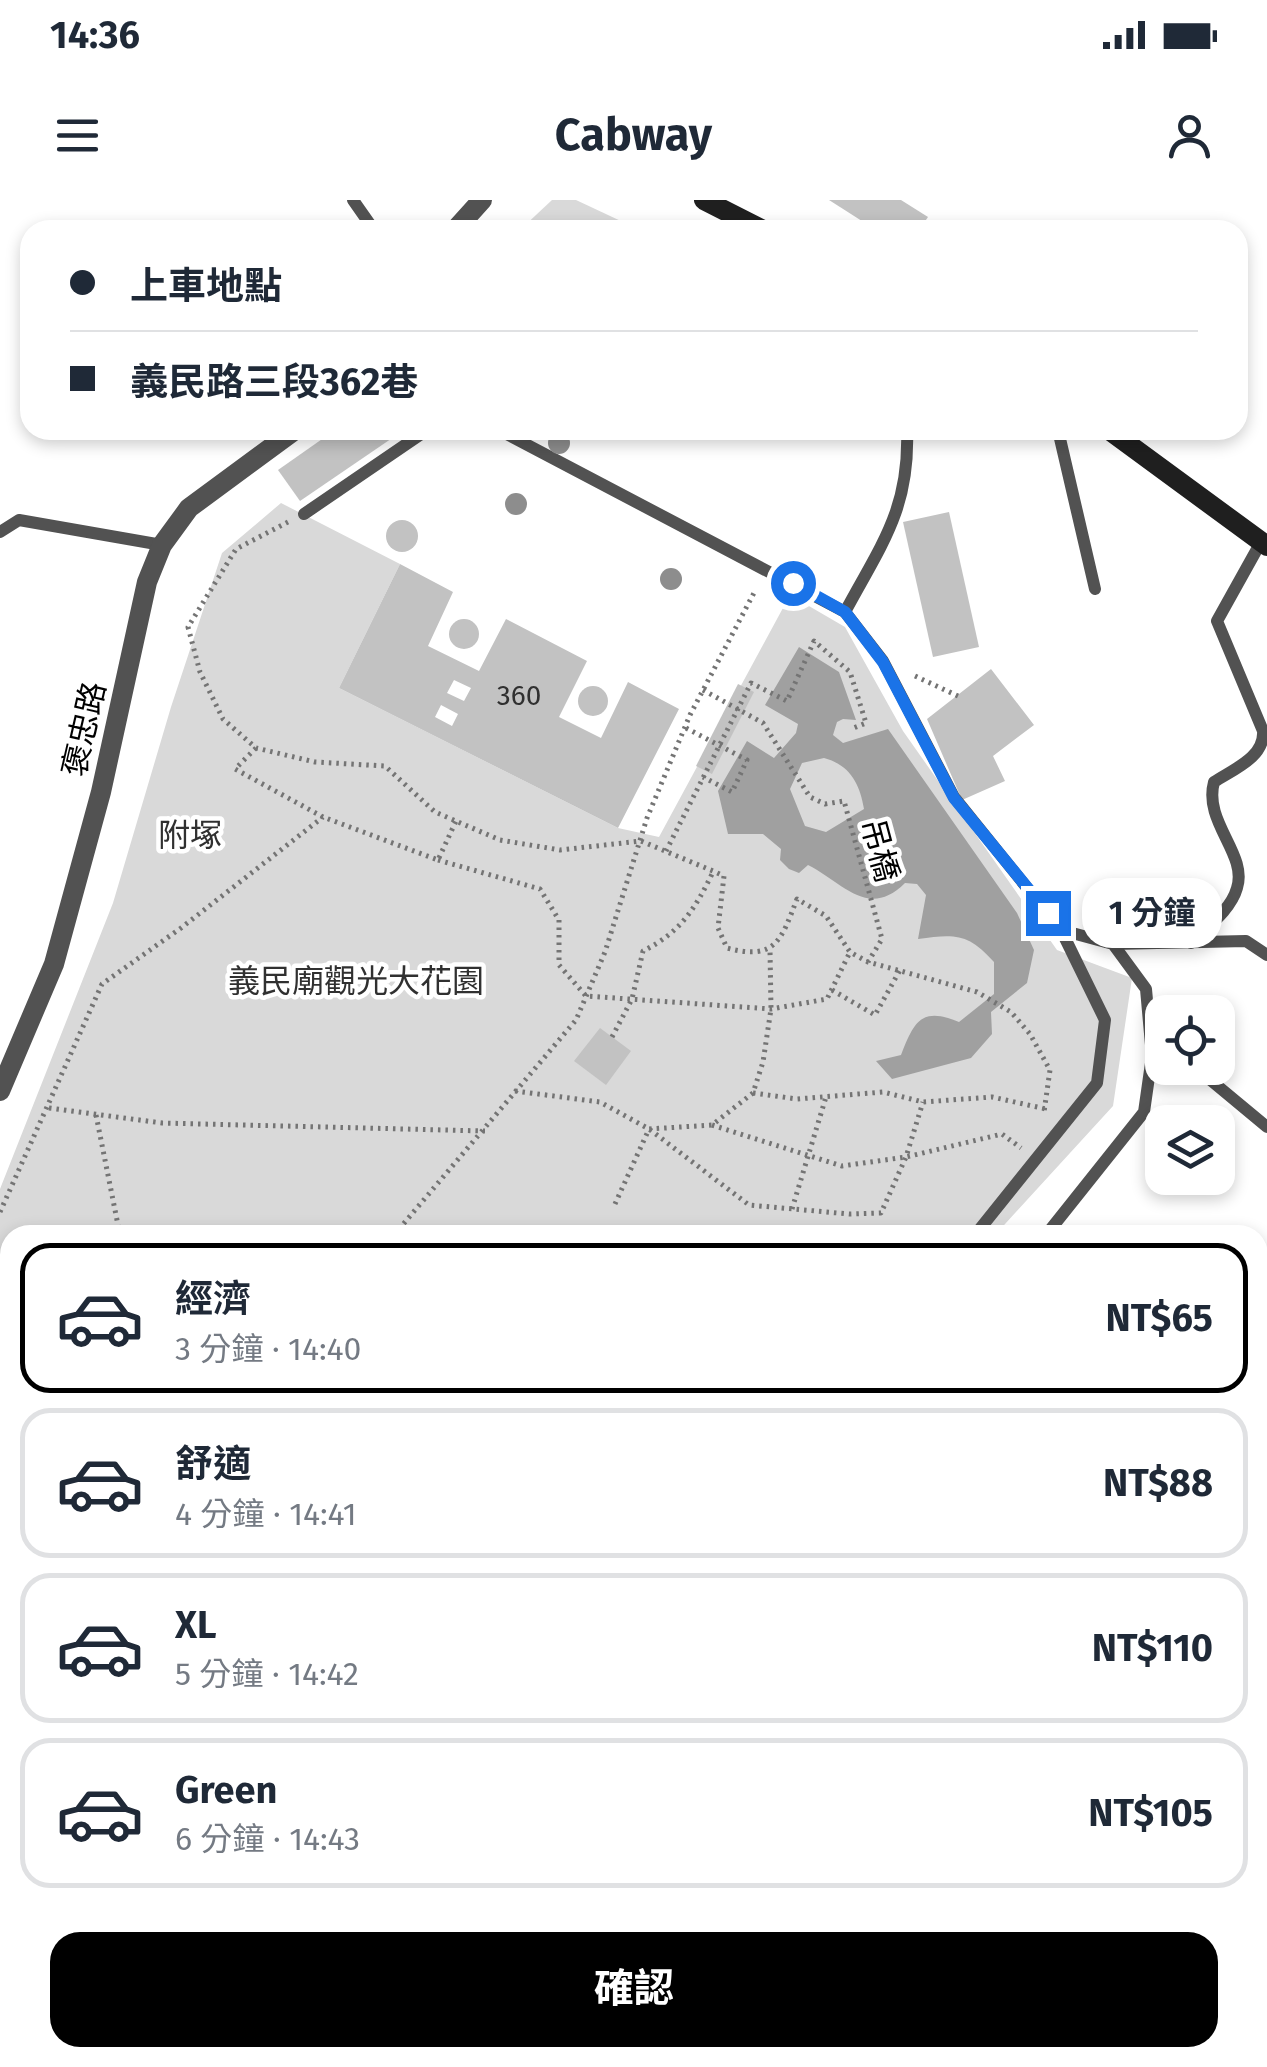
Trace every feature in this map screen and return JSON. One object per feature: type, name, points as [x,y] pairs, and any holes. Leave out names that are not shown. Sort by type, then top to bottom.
[{"type":"main road","points":[[704,200],[743,220]]},
{"type":"main road","points":[[1123,440],[1264,544]]},
{"type":"street","points":[[464,220],[482,200]]},
{"type":"street","name":"褒忠路","points":[[0,1091],[54,964],[101,792],[148,582],[162,545],[188,508],[280,440]]},
{"type":"lane","points":[[304,514],[411,440]]},
{"type":"lane","points":[[518,440],[845,612],[883,662],[954,798],[1061,930],[1105,1020],[1097,1083],[982,1225]]},
{"type":"lane","points":[[845,612],[897,514],[908,468],[907,440]]},
{"type":"lane","points":[[1060,440],[1094,589]]},
{"type":"lane","points":[[0,532],[20,520],[162,545]]},
{"type":"lane","points":[[1192,943],[1232,900],[1239,885],[1238,870],[1212,808],[1214,782],[1259,752],[1264,731],[1217,621],[1264,544]]},
{"type":"lane","points":[[1061,930],[1113,944],[1246,941],[1267,955]]},
{"type":"lane","points":[[1113,944],[1146,995]]},
{"type":"lane","points":[[1054,1225],[1144,1112],[1148,1085]]},
{"type":"lane","points":[[1216,1085],[1267,1127]]},
{"type":"path","points":[[304,514],[236,549],[188,628],[200,672],[223,719],[256,748],[316,762],[385,766],[434,812],[500,840],[560,850],[641,841],[714,871],[724,876],[718,928],[728,948],[751,954],[770,949]]},
{"type":"path","points":[[403,1225],[576,1020],[605,952],[684,728],[767,569]]},
{"type":"path","points":[[666,851],[751,683],[788,701],[814,641],[850,672],[866,722],[850,728]]},
{"type":"path","points":[[883,662],[958,696]]},
{"type":"path","points":[[702,690],[738,709]]},
{"type":"path","name":"吊橋","points":[[738,709],[763,724],[810,797],[825,804],[844,801],[882,939],[868,962]]},
{"type":"path","points":[[684,728],[747,760],[732,792],[703,777]]},
{"type":"path","points":[[256,748],[234,770],[323,817],[438,860],[540,889],[559,920],[560,965],[586,996],[771,1009],[827,999],[850,952]]},
{"type":"path","points":[[0,1212],[102,984],[323,817]]},
{"type":"path","points":[[438,860],[456,821]]},
{"type":"path","points":[[612,1037],[632,999],[642,951],[670,938],[698,904],[714,871]]},
{"type":"path","points":[[712,1125],[752,1092],[763,1062],[771,1009],[770,949],[785,929],[798,899],[826,916],[850,952],[868,962],[977,992],[1010,1012],[1030,1034],[1050,1070],[1046,1109],[1038,1123]]},
{"type":"path","points":[[832,990],[875,1015],[900,970]]},
{"type":"path","points":[[514,1091],[600,1102],[649,1129],[748,1205],[849,1214],[882,1212],[906,1156],[922,1102]]},
{"type":"path","points":[[752,1092],[796,1099],[883,1092],[922,1102],[992,1097],[1046,1109]]},
{"type":"path","points":[[792,1209],[826,1097]]},
{"type":"path","points":[[48,1108],[162,1123],[485,1130]]},
{"type":"path","points":[[96,1114],[118,1225]]},
{"type":"path","points":[[649,1129],[712,1125],[842,1166],[1002,1134],[1023,1150],[1031,1136]]},
{"type":"path","points":[[616,1204],[649,1129]]},
{"type":"green space","points":[[552,200],[576,200],[619,220],[531,220]]},
{"type":"green space","name":"義民廟觀光大花園","points":[[281,503],[400,564],[339,688],[618,828],[659,837],[790,595],[845,627],[903,731],[1057,950],[1132,978],[1113,1106],[1004,1225],[0,1225],[0,1189],[113,903],[222,553]]},
{"type":"shaded area","points":[[799,647],[839,672],[856,720],[837,722],[833,735],[843,743],[888,729],[1017,913],[1034,950],[1027,983],[991,1012],[992,1034],[971,1058],[892,1079],[876,1061],[901,1055],[921,1020],[936,1016],[959,1022],[994,994],[994,962],[976,945],[951,936],[918,939],[926,895],[917,884],[905,883],[892,894],[867,898],[808,865],[799,873],[789,869],[780,860],[781,849],[763,834],[728,834],[718,791],[747,741],[774,758],[796,733],[798,724],[765,705]],"holes":[[[824,758],[852,777],[864,809],[826,832],[805,826],[790,789],[802,763]]]},
{"type":"building","points":[[829,200],[901,200],[928,217],[926,220],[860,220]]},
{"type":"building","points":[[321,440],[389,440],[300,501],[278,470]]},
{"type":"building","points":[[949,512],[979,647],[933,657],[903,522]]},
{"type":"building","points":[[402,520],[413,525],[418,536],[413,547],[402,552],[391,547],[386,536],[391,525]]},
{"type":"building","points":[[400,564],[453,592],[428,646],[479,671],[506,619],[587,661],[559,717],[601,738],[628,682],[679,709],[618,828],[339,688]],"holes":[[[454,680],[471,688],[464,701],[447,693]],[[441,705],[458,714],[452,726],[435,717]]]},
{"type":"building","points":[[464,619],[475,623],[479,634],[475,645],[464,649],[453,645],[449,634],[453,623]]},
{"type":"building","points":[[991,669],[1034,725],[993,756],[1005,781],[962,800],[927,719]]},
{"type":"building","points":[[738,684],[754,692],[712,774],[696,766]]},
{"type":"building","points":[[593,686],[604,690],[608,701],[604,712],[593,716],[582,712],[578,701],[582,690]]},
{"type":"building","points":[[600,1028],[631,1051],[606,1085],[574,1061]]},
{"type":"route","points":[[793,583],[845,612],[883,662],[954,798],[1048,913]]},
{"type":"park label","name":"附塚","points":[[190,835]]}]
